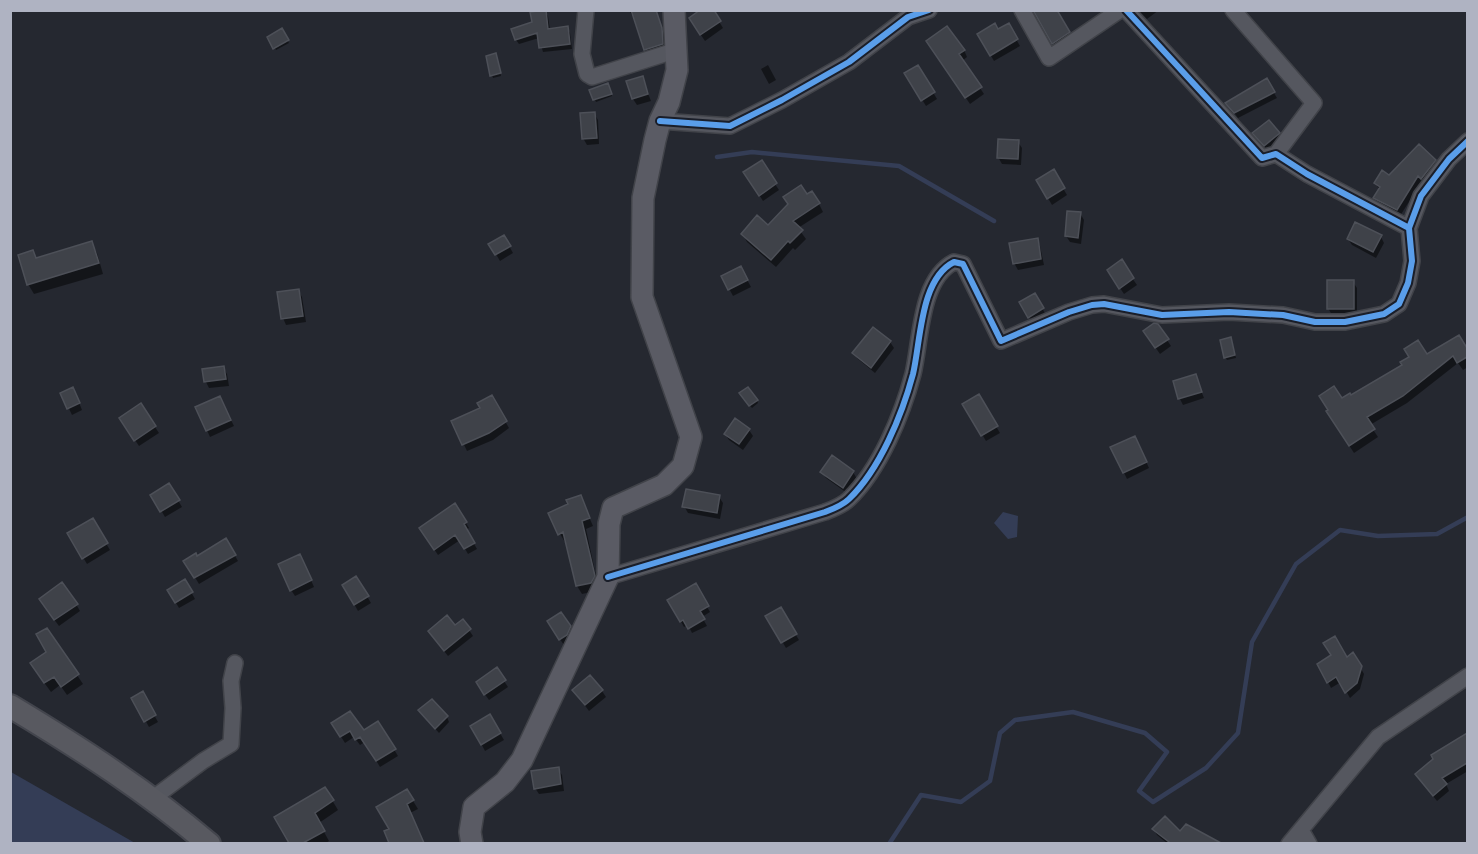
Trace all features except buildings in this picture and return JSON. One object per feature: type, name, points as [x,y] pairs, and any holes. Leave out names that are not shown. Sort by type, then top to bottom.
[{"type":"main road","points":[[472,843],[470,832],[474,807],[505,782],[522,760],[608,577],[609,524],[613,508],[664,485],[683,466],[691,437],[642,297],[643,198],[660,121],[674,86],[677,50],[674,10]]},
{"type":"main road","points":[[10,706],[63,737],[179,818],[209,843]]},
{"type":"street","points":[[586,10],[582,54],[587,74],[592,77],[677,50]]},
{"type":"street","points":[[660,121],[730,126],[849,62],[907,14],[929,10]]},
{"type":"street","points":[[1022,10],[1049,58],[1120,10]]},
{"type":"street","points":[[1126,10],[1262,158],[1276,154],[1314,103],[1233,10]]},
{"type":"street","points":[[608,577],[825,512],[848,501],[889,441],[913,374],[927,301],[935,278],[945,266],[954,262],[963,264],[1001,341],[1069,312],[1104,304],[1162,315],[1229,312],[1283,315],[1315,322],[1345,322],[1384,314],[1399,303],[1408,282],[1412,261],[1408,228],[1421,196],[1449,159],[1467,141]]},
{"type":"street","points":[[1276,154],[1307,174],[1408,228]]},
{"type":"street","points":[[152,799],[231,744],[233,708],[231,681],[235,663]]},
{"type":"street","points":[[1289,843],[1378,737],[1467,676]]},
{"type":"street","points":[[1301,830],[1309,843]]},
{"type":"water","points":[[1003,512],[1018,516],[1017,537],[1008,539],[994,523]]},
{"type":"water","points":[[11,772],[135,843],[11,843]]},
{"type":"waterway","points":[[717,157],[752,152],[899,166],[994,221]]},
{"type":"waterway","points":[[889,844],[921,795],[961,802],[990,781],[1000,733],[1015,720],[1073,712],[1145,733],[1167,752],[1139,791],[1153,802],[1206,768],[1238,733],[1252,642],[1296,564],[1340,530],[1378,536],[1437,534],[1468,517]]},
{"type":"cycle path","points":[[660,121],[730,126],[849,62],[908,17],[929,10]]},
{"type":"cycle path","points":[[1126,10],[1262,158],[1276,154],[1307,174],[1409,228]]},
{"type":"cycle path","points":[[608,577],[825,512],[849,499],[871,473],[896,424],[913,374],[928,296],[943,270],[954,262],[963,264],[1001,341],[1069,312],[1104,304],[1162,315],[1229,312],[1283,315],[1315,322],[1345,322],[1384,314],[1399,304],[1408,283],[1412,261],[1409,228],[1421,196],[1449,159],[1468,141]]}]
